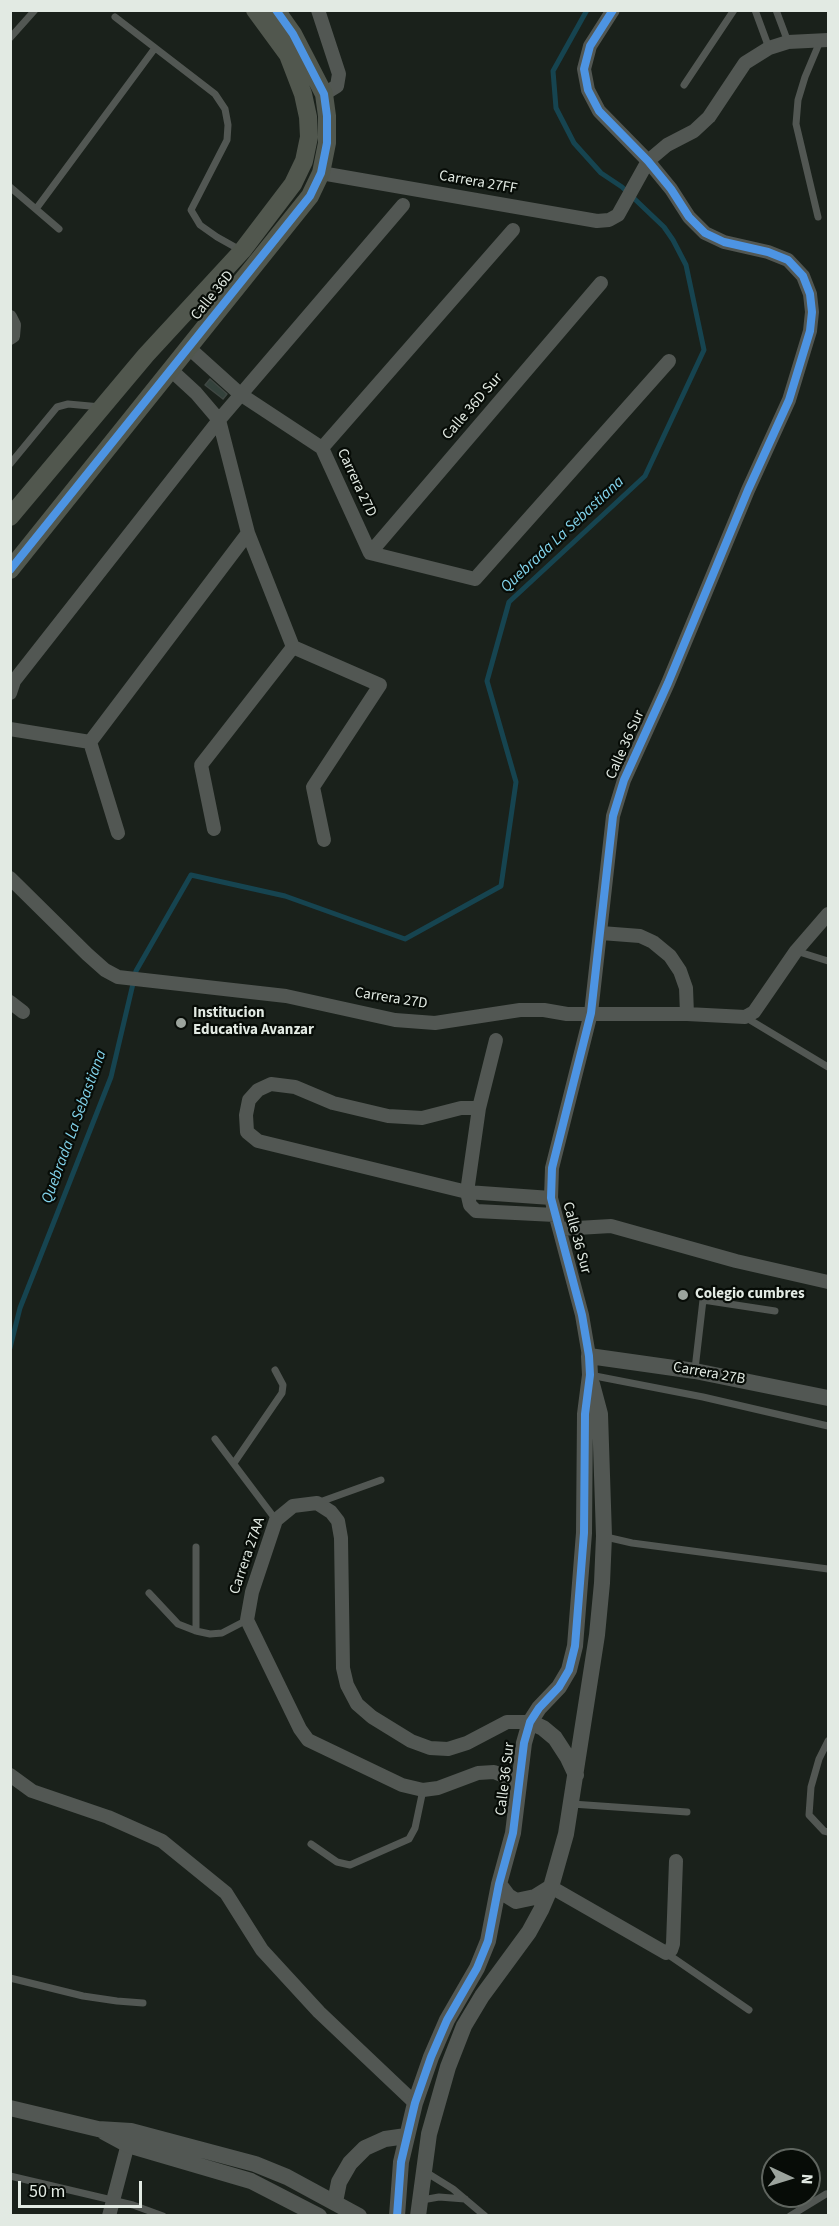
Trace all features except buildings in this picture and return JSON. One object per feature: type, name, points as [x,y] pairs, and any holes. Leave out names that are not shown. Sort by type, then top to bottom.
[{"type":"main road","name":"Calle 36D","points":[[10,517],[172,326],[242,250],[293,184],[304,162],[309,137],[303,94],[288,55],[255,10]]},
{"type":"main road","name":"Calle 36D","points":[[10,570],[310,196],[321,173],[327,143],[324,94],[293,34],[276,10]]},
{"type":"street","points":[[318,10],[339,74],[337,86],[324,94]]},
{"type":"street","points":[[613,10],[590,46],[584,69],[588,90],[599,111],[645,166],[667,145],[694,131],[709,117],[745,63],[769,48],[788,42],[825,40]]},
{"type":"street","name":"Carrera 27FF","points":[[321,173],[597,221],[609,220],[618,215],[645,166]]},
{"type":"street","name":"Calle 36 Sur","points":[[397,2216],[400,2162],[431,2056],[447,2020],[477,1968],[488,1941],[499,1884],[513,1833],[524,1743],[530,1722],[539,1708],[559,1687],[569,1670],[576,1646],[584,1533],[585,1414],[590,1375],[582,1315],[551,1198],[552,1168],[591,1013],[613,816],[624,780],[789,400],[810,331],[812,312],[810,294],[803,276],[788,260],[768,252],[724,242],[705,233],[689,217],[671,189],[645,166]]},
{"type":"street","points":[[10,693],[14,681],[219,420],[403,205]]},
{"type":"street","points":[[322,448],[513,230]]},
{"type":"street","name":"Calle 36D Sur","points":[[370,553],[601,283]]},
{"type":"street","points":[[10,317],[15,325],[10,338]]},
{"type":"street","name":"Carrera 27D","points":[[189,348],[240,394],[322,448],[370,553]]},
{"type":"street","points":[[370,553],[475,579],[669,361]]},
{"type":"street","points":[[168,374],[219,420],[248,533],[293,647],[380,685],[313,787],[324,840]]},
{"type":"street","points":[[90,742],[248,533]]},
{"type":"street","points":[[214,829],[201,765],[293,647]]},
{"type":"street","points":[[10,729],[90,742]]},
{"type":"street","points":[[90,742],[118,833]]},
{"type":"street","name":"Carrera 27D","points":[[10,878],[105,970],[130,980],[286,996],[405,1021],[435,1023],[520,1010],[544,1010],[567,1014],[687,1014],[745,1017]]},
{"type":"street","points":[[745,1017],[754,1012],[796,951],[828,914]]},
{"type":"street","points":[[601,933],[640,936],[670,956],[680,971],[686,988],[687,1014]]},
{"type":"street","points":[[10,1002],[23,1012]]},
{"type":"street","points":[[496,1040],[479,1108],[467,1192],[470,1205],[476,1211],[555,1215]]},
{"type":"street","points":[[479,1108],[461,1108],[422,1118],[388,1116],[333,1103],[296,1087],[271,1084],[258,1090],[249,1100],[246,1116],[247,1132],[258,1141],[467,1192],[551,1198]]},
{"type":"street","points":[[560,1229],[611,1226],[736,1261],[828,1282]]},
{"type":"street","name":"Carrera 27B","points":[[589,1356],[695,1371],[828,1398]]},
{"type":"street","name":"Calle 36 Sur","points":[[419,2208],[423,2170],[438,2097],[464,2026],[482,1996],[529,1932],[551,1887],[566,1834],[597,1635],[604,1536],[600,1414],[590,1375]]},
{"type":"street","points":[[317,1503],[331,1512],[340,1528],[343,1668],[347,1685],[357,1704],[372,1717],[411,1741],[430,1748],[448,1749],[467,1743],[507,1722],[530,1722],[543,1728],[555,1738],[576,1776]]},
{"type":"street","name":"Carrera 27AA","points":[[247,1620],[252,1592],[276,1520],[293,1506],[317,1503]]},
{"type":"street","points":[[247,1620],[300,1729],[308,1740],[402,1785],[423,1790],[438,1788],[478,1773],[494,1772],[519,1782]]},
{"type":"street","points":[[10,1775],[32,1791],[108,1817],[162,1841],[226,1893],[261,1950],[319,2012],[416,2103]]},
{"type":"street","points":[[499,1884],[508,1896],[516,1901],[535,1897],[551,1887],[666,1953],[671,1950],[673,1944],[676,1861]]},
{"type":"street","points":[[10,2108],[130,2138],[251,2181],[319,2216]]},
{"type":"street","points":[[335,2202],[339,2182],[350,2163],[366,2148],[385,2139],[406,2136]]},
{"type":"street","points":[[109,2216],[130,2138]]},
{"type":"street","points":[[130,2138],[255,2164],[287,2177],[359,2216]]},
{"type":"lane","points":[[10,38],[35,10]]},
{"type":"lane","points":[[684,85],[734,10]]},
{"type":"lane","points":[[754,10],[769,48]]},
{"type":"lane","points":[[777,10],[788,42]]},
{"type":"lane","points":[[115,17],[215,94],[225,109],[228,125],[227,140],[191,210],[200,225],[242,250]]},
{"type":"lane","points":[[818,217],[796,124],[798,100],[805,77],[825,40]]},
{"type":"lane","points":[[36,209],[155,48]]},
{"type":"lane","points":[[10,187],[59,229]]},
{"type":"lane","points":[[10,464],[57,407],[68,404],[102,407]]},
{"type":"lane","points":[[796,951],[828,961]]},
{"type":"lane","points":[[745,1017],[828,1067]]},
{"type":"lane","points":[[695,1371],[703,1300],[775,1311]]},
{"type":"lane","points":[[234,1463],[282,1393],[283,1385],[274,1370]]},
{"type":"lane","points":[[590,1375],[703,1397],[828,1426]]},
{"type":"lane","points":[[216,1439],[276,1520]]},
{"type":"lane","points":[[317,1503],[381,1480]]},
{"type":"lane","points":[[604,1536],[632,1543],[828,1569]]},
{"type":"lane","points":[[196,1547],[196,1631]]},
{"type":"lane","points":[[149,1593],[178,1624],[196,1631],[210,1634],[222,1633],[247,1620]]},
{"type":"lane","points":[[828,1741],[811,1787],[809,1815],[824,1831],[828,1832]]},
{"type":"lane","points":[[311,1844],[337,1862],[350,1865],[409,1839],[415,1828],[423,1790]]},
{"type":"lane","points":[[572,1804],[687,1812]]},
{"type":"lane","points":[[666,1953],[749,2010]]},
{"type":"lane","points":[[10,1978],[83,1996],[143,2002]]},
{"type":"lane","points":[[423,2170],[453,2189],[485,2216]]},
{"type":"lane","points":[[10,2176],[114,2200],[162,2216]]},
{"type":"lane","points":[[790,2216],[826,2194]]},
{"type":"lane","points":[[419,2208],[439,2197],[465,2199]]},
{"type":"waterway","name":"Quebrada La Sebastiana","points":[[10,1348],[20,1308],[111,1077],[136,971],[191,875],[285,896],[405,939],[501,886],[516,782],[487,681],[509,602],[645,476],[704,350],[686,265],[673,240],[664,227],[622,187],[601,173],[574,143],[556,108],[553,71],[587,10]]},
{"type":"cycle path","points":[[10,570],[310,196],[321,173],[327,143],[324,94],[293,34],[276,10]]},
{"type":"cycle path","points":[[397,2216],[401,2162],[415,2103],[447,2020],[477,1968],[488,1941],[499,1884],[513,1833],[524,1743],[530,1722],[539,1708],[559,1687],[569,1670],[575,1646],[584,1533],[585,1414],[590,1375],[582,1315],[551,1198],[552,1168],[591,1013],[613,816],[624,780],[789,400],[810,331],[812,312],[810,294],[803,276],[788,260],[768,252],[724,242],[705,233],[689,217],[671,189],[648,161],[599,111],[588,90],[584,69],[590,46],[613,10]]},
{"type":"place","name":"Institucion Educativa Avanzar","points":[[181,1023]]},
{"type":"place","name":"Colegio cumbres","points":[[683,1295]]}]
